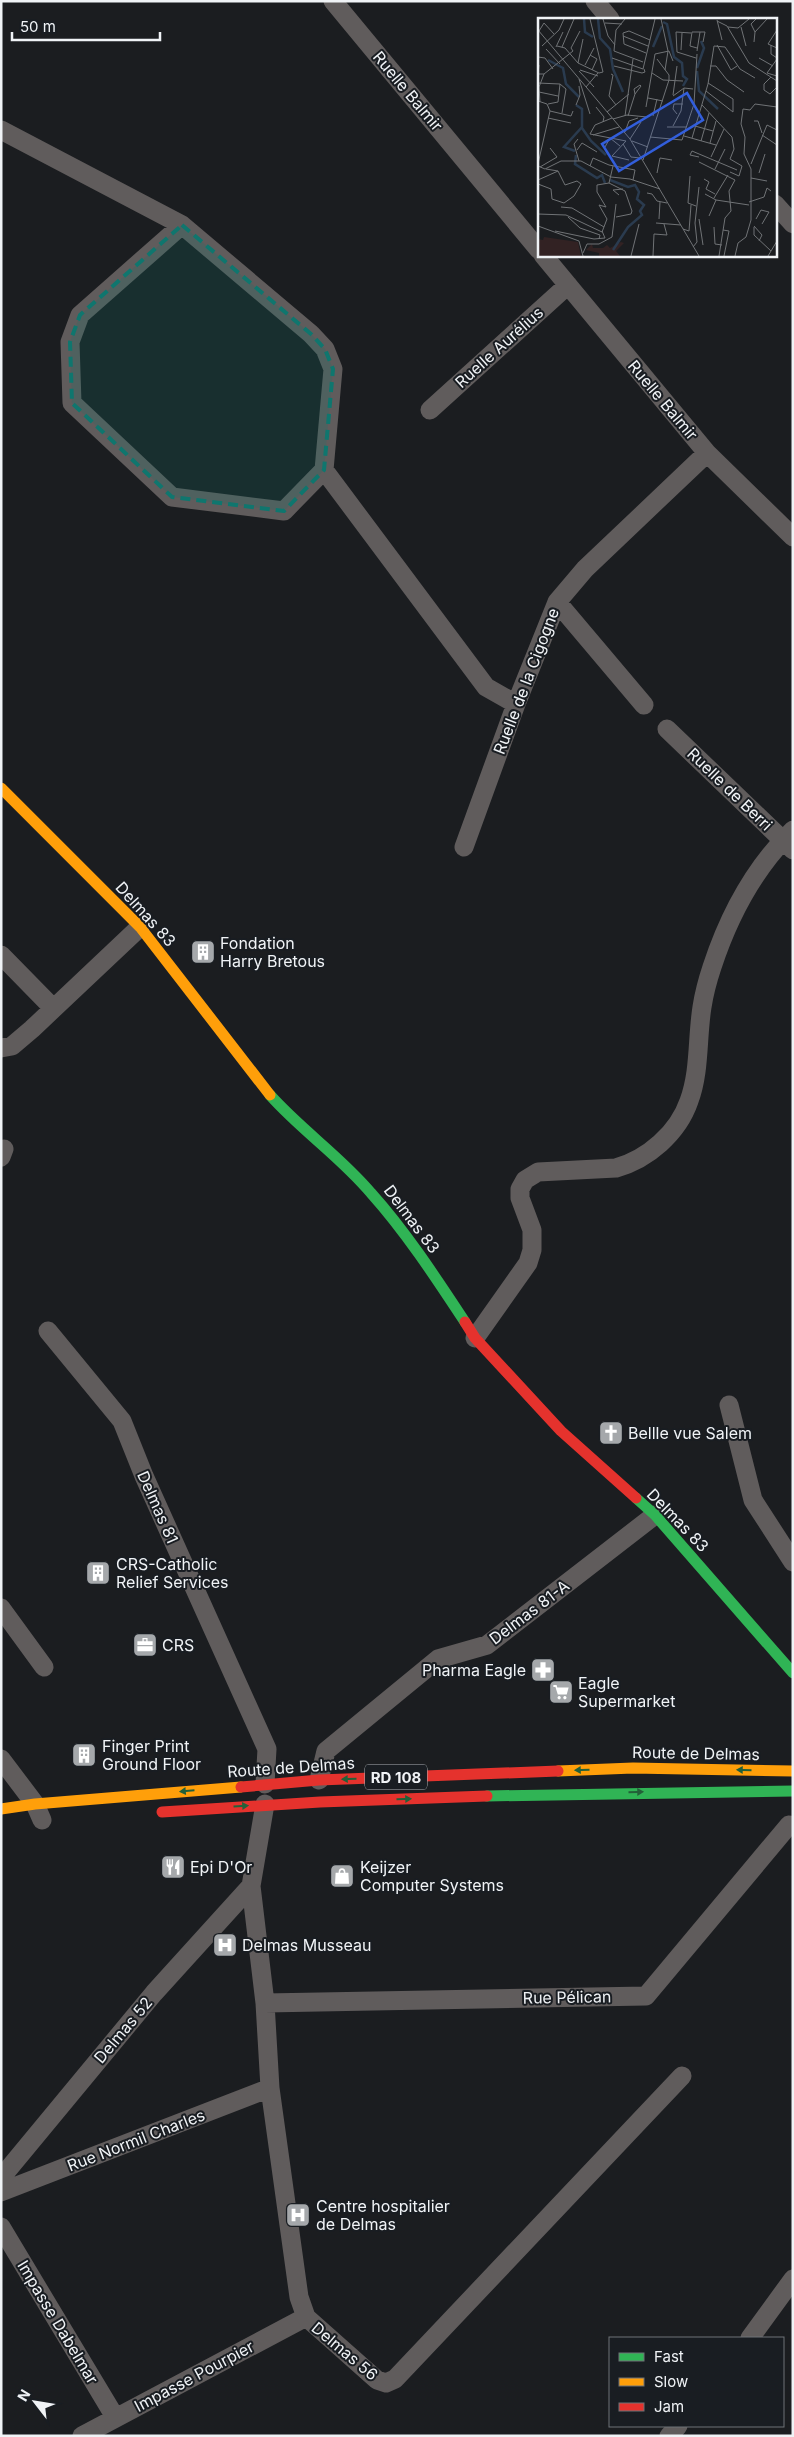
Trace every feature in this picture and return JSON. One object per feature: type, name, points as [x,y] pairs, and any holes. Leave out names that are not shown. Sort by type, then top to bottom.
[{"type":"main road","name":"Delmas 83","points":[[1,788],[140,927],[286,1113],[371,1192],[428,1267],[475,1338],[561,1431],[655,1515],[793,1673]]},
{"type":"main road","name":"Route de Delmas","points":[[1,1809],[41,1817],[265,1784],[319,1780],[632,1768],[793,1771]]},
{"type":"main road","name":"RD 108","points":[[149,1813],[264,1804],[633,1792],[793,1791]]},
{"type":"street","name":"Ruelle Balmir","points":[[334,1],[538,249]]},
{"type":"street","points":[[595,1],[609,18]]},
{"type":"street","points":[[1,130],[182,225],[311,334],[325,349],[334,369],[324,470],[284,511],[172,497],[72,403],[70,342],[80,315],[182,225]]},
{"type":"street","points":[[776,205],[793,224]]},
{"type":"street","name":"Ruelle Balmir","points":[[544,256],[707,453],[793,537]]},
{"type":"street","name":"Ruelle Aurélius","points":[[430,410],[568,285]]},
{"type":"street","name":"Ruelle de la Cigogne","points":[[464,847],[516,704],[557,602],[585,569],[707,453]]},
{"type":"street","points":[[324,470],[486,686],[516,704]]},
{"type":"street","points":[[557,602],[644,705]]},
{"type":"street","name":"Ruelle de Berri","points":[[667,729],[790,840]]},
{"type":"street","points":[[475,1338],[528,1263],[532,1250],[532,1230],[520,1198],[520,1188],[525,1180],[538,1172],[616,1168],[649,1152],[677,1125],[690,1101],[696,1066],[702,1006],[712,966],[746,889],[760,866],[790,840]]},
{"type":"street","points":[[1,1048],[12,1046],[32,1029],[140,927]]},
{"type":"street","points":[[1,956],[53,1008]]},
{"type":"street","name":"Delmas 81","points":[[48,1331],[122,1421],[144,1476],[267,1749],[265,1784]]},
{"type":"street","points":[[729,1405],[754,1500],[793,1562]]},
{"type":"street","name":"Delmas 81-A","points":[[319,1780],[326,1750],[438,1660],[487,1646],[655,1515]]},
{"type":"street","points":[[1,1608],[44,1667]]},
{"type":"street","points":[[1,1758],[41,1817]]},
{"type":"street","name":"Delmas 56","points":[[264,1804],[251,1886],[265,2004],[270,2088],[299,2298],[306,2318],[377,2380],[386,2383],[395,2380],[682,2076]]},
{"type":"street","name":"Rue Pélican","points":[[265,2004],[646,1996],[792,1826]]},
{"type":"street","name":"Delmas 52","points":[[1,2178],[154,1993],[251,1886]]},
{"type":"street","name":"Rue Normil Charles","points":[[1,2192],[270,2088]]},
{"type":"street","name":"Impasse Dabelmar","points":[[1,2227],[115,2417]]},
{"type":"street","points":[[751,2337],[793,2279]]},
{"type":"street","name":"Impasse Pourpier","points":[[82,2436],[306,2318]]},
{"type":"highlighted area","points":[[182,225],[311,334],[325,349],[333,369],[324,470],[284,511],[172,497],[72,403],[70,342],[80,315]]},
{"type":"traffic: fast","points":[[270,1095],[347,1167],[384,1208],[420,1256],[465,1322]]},
{"type":"traffic: fast","points":[[636,1498],[655,1515],[793,1673]]},
{"type":"traffic: fast","points":[[487,1796],[793,1791]]},
{"type":"traffic: slow","points":[[1,788],[140,927],[270,1095]]},
{"type":"traffic: slow","points":[[558,1771],[633,1768],[793,1771]]},
{"type":"traffic: slow","points":[[1,1809],[35,1804],[241,1787]]},
{"type":"traffic: jam","points":[[465,1322],[475,1338],[561,1431],[636,1498]]},
{"type":"traffic: jam","points":[[241,1787],[319,1780],[558,1771]]},
{"type":"traffic: jam","points":[[162,1812],[320,1802],[487,1796]]},
{"type":"place","name":"Fondation Harry Bretous","points":[[203,952]]},
{"type":"place","name":"Bellle vue Salem","points":[[611,1433]]},
{"type":"place","name":"CRS-Catholic Relief Services","points":[[98,1573]]},
{"type":"place","name":"CRS","points":[[145,1645]]},
{"type":"place","name":"Pharma Eagle","points":[[543,1670]]},
{"type":"place","name":"Eagle Supermarket","points":[[561,1692]]},
{"type":"place","name":"Finger Print Ground Floor","points":[[84,1755]]},
{"type":"place","name":"Epi D'Or","points":[[173,1867]]},
{"type":"place","name":"Keijzer Computer Systems","points":[[342,1876]]},
{"type":"place","name":"Delmas Musseau","points":[[225,1945]]},
{"type":"place","name":"Centre hospitalier de Delmas","points":[[298,2215]]}]
